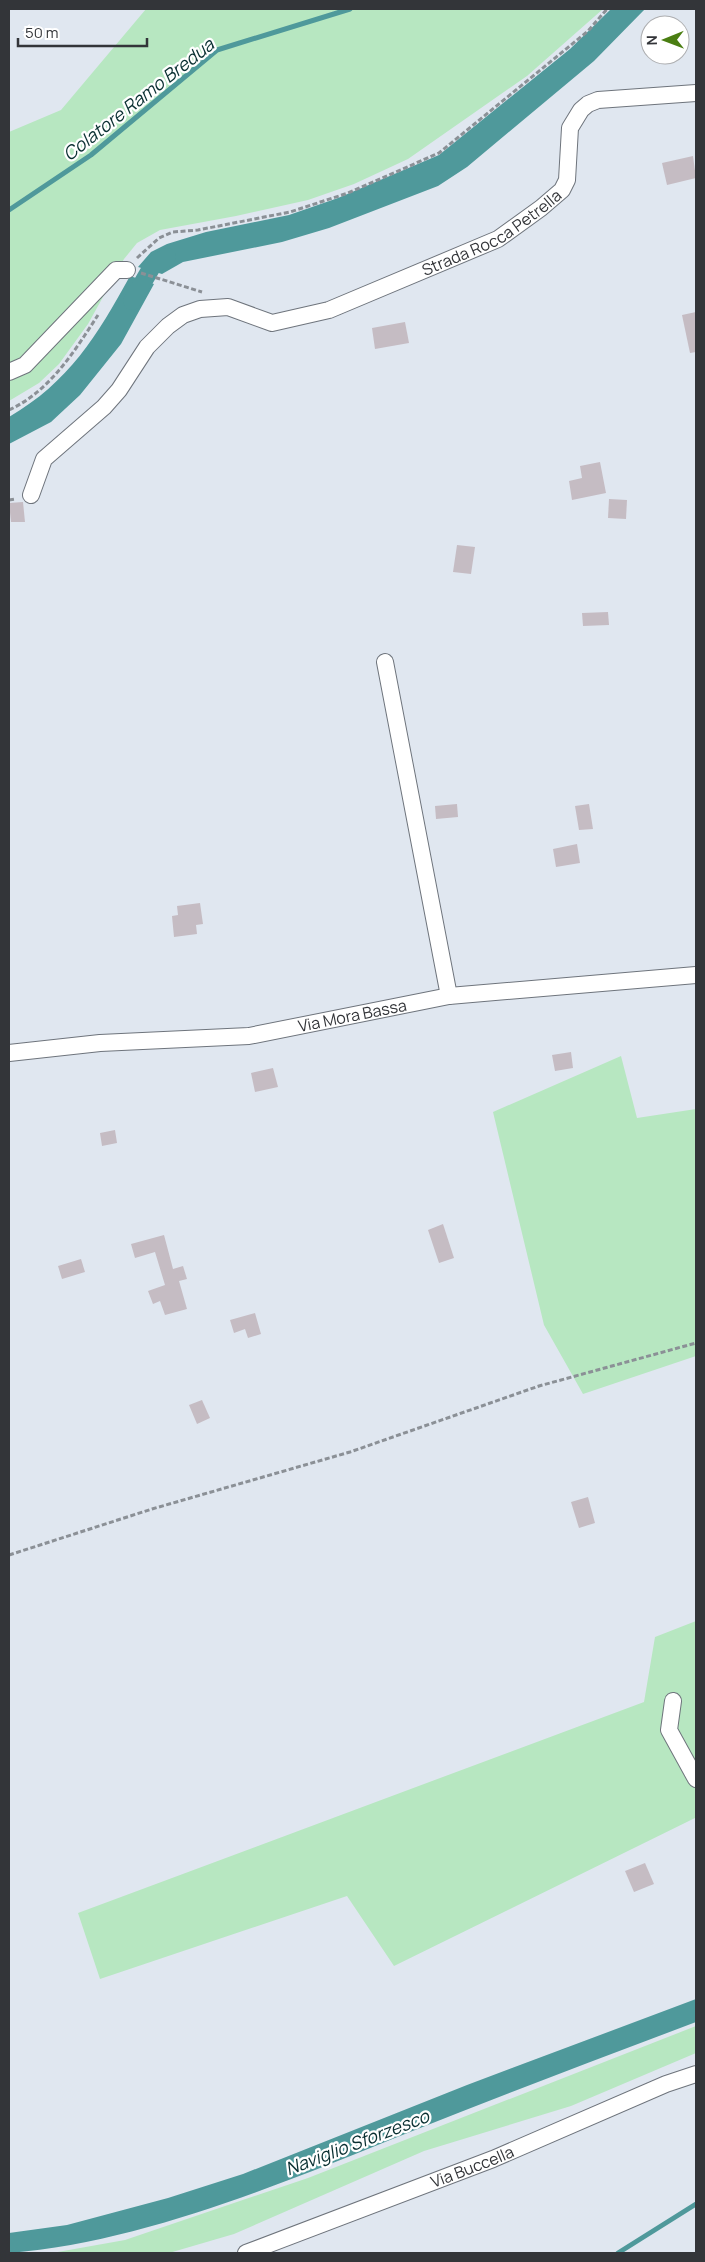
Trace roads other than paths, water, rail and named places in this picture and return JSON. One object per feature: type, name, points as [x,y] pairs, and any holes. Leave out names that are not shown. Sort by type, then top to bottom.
[{"type":"street","name":"Strada Rocca Petrella","points":[[31,495],[44,459],[104,407],[119,390],[147,346],[183,315],[200,309],[228,307],[272,323],[329,310],[490,242],[541,208],[562,190],[567,180],[570,128],[573,119],[588,104],[598,100],[696,93]]},
{"type":"street","points":[[9,372],[25,365],[116,270],[130,270]]},
{"type":"street","points":[[384,662],[450,996]]},
{"type":"street","name":"Via Mora Bassa","points":[[9,1053],[100,1043],[249,1036],[450,996],[696,975]]},
{"type":"street","points":[[673,1701],[669,1730],[696,1779]]},
{"type":"street","name":"Via Buccella","points":[[246,2253],[493,2158],[696,2074]]},
{"type":"water","points":[[611,9],[645,9],[594,61],[467,167],[438,186],[329,228],[282,242],[183,262],[162,274],[138,267],[151,252],[167,244],[206,232],[289,215],[338,198],[439,155],[570,49]]},
{"type":"water","points":[[130,276],[154,284],[121,344],[80,395],[51,422],[9,444],[9,417],[49,389],[80,356],[106,318]]},
{"type":"water","name":"Naviglio Sforzesco","points":[[696,1999],[696,2022],[264,2189],[162,2223],[111,2236],[60,2247],[9,2253],[9,2233],[67,2225],[168,2198],[243,2174],[467,2085]]},
{"type":"waterway","name":"Colatore Ramo Bredua","points":[[9,210],[91,155],[217,50],[350,9]]},
{"type":"waterway","points":[[132,301],[153,265],[167,257]]},
{"type":"waterway","points":[[618,2253],[696,2204]]}]
